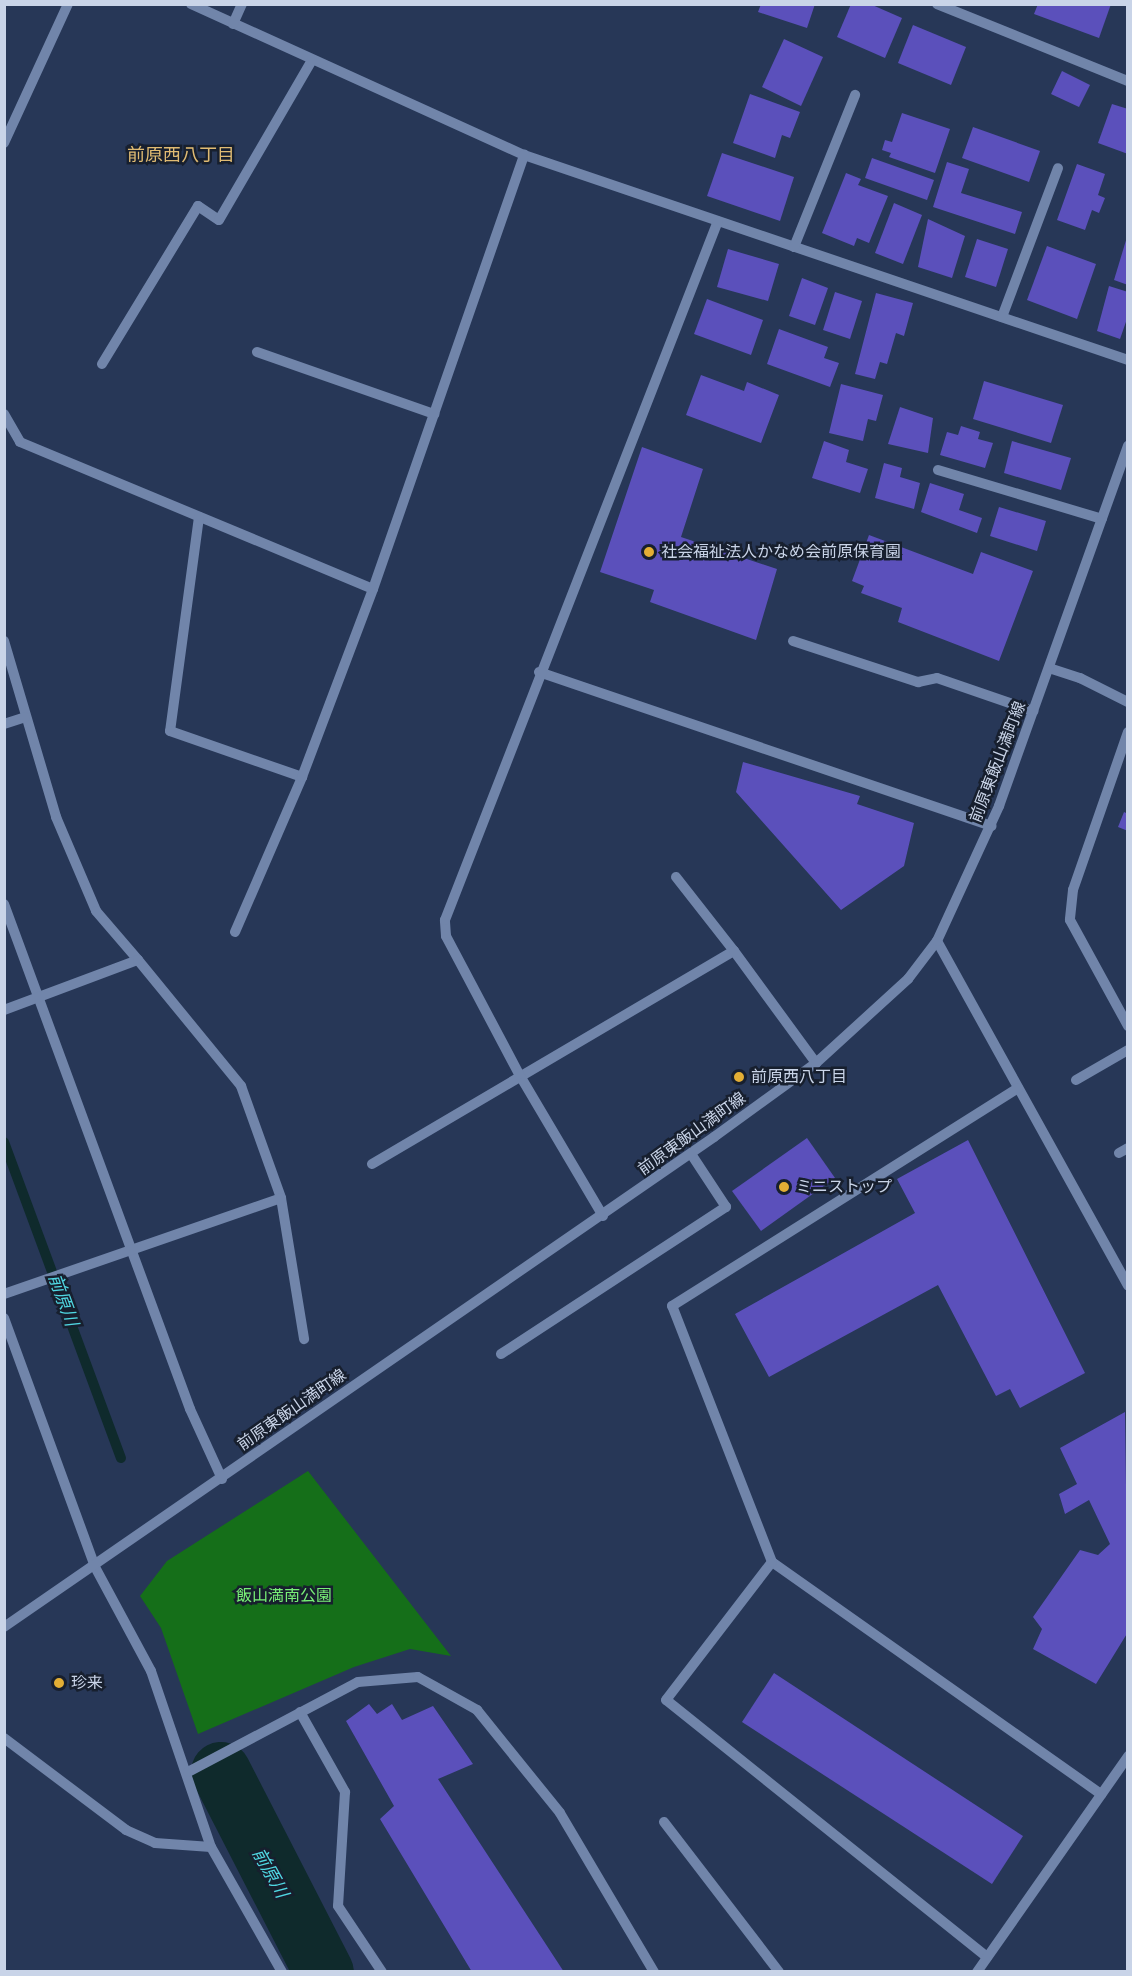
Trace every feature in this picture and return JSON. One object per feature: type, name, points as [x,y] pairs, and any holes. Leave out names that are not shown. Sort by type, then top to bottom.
[{"type":"street","points":[[4,143],[68,4]]},
{"type":"street","points":[[191,4],[524,155],[1128,360]]},
{"type":"street","points":[[233,24],[242,4]]},
{"type":"street","points":[[937,4],[1128,81]]},
{"type":"street","points":[[102,364],[198,206],[219,220],[312,60]]},
{"type":"street","points":[[794,247],[855,96]]},
{"type":"street","points":[[234,932],[302,777],[374,589],[524,155]]},
{"type":"street","points":[[1002,317],[1058,168]]},
{"type":"street","points":[[603,1216],[519,1074],[446,936],[445,920],[539,672],[718,221]]},
{"type":"street","points":[[257,352],[434,414]]},
{"type":"street","points":[[4,414],[20,442],[374,589]]},
{"type":"street","name":"前原東飯山満町線","points":[[4,1627],[95,1567],[691,1154],[816,1063],[908,979],[937,941],[990,826],[1128,446]]},
{"type":"street","points":[[938,470],[1102,519]]},
{"type":"street","points":[[199,517],[170,731],[302,777]]},
{"type":"street","points":[[4,641],[56,817],[96,911],[241,1086],[281,1198],[304,1339]]},
{"type":"street","points":[[793,641],[918,682],[937,678],[1033,711]]},
{"type":"street","points":[[1048,668],[1112,691],[1128,702]]},
{"type":"street","points":[[539,672],[990,826]]},
{"type":"street","points":[[4,724],[25,717]]},
{"type":"street","points":[[1128,732],[1073,890],[1070,920],[1128,1026]]},
{"type":"street","points":[[676,876],[816,1063]]},
{"type":"street","points":[[4,904],[189,1408],[222,1479]]},
{"type":"street","points":[[937,941],[1128,1287]]},
{"type":"street","points":[[372,1164],[519,1074],[734,951]]},
{"type":"street","points":[[4,1010],[138,960]]},
{"type":"street","points":[[1076,1080],[1128,1050]]},
{"type":"street","points":[[1018,1088],[672,1306],[772,1562],[1101,1794]]},
{"type":"street","points":[[501,1354],[726,1207],[691,1154]]},
{"type":"street","points":[[4,1294],[281,1198]]},
{"type":"street","points":[[4,1318],[95,1567],[151,1671],[188,1772],[211,1847],[282,1971]]},
{"type":"street","points":[[772,1562],[666,1700],[987,1957]]},
{"type":"street","points":[[188,1772],[358,1682],[418,1677],[477,1710],[560,1813],[654,1971]]},
{"type":"street","points":[[300,1712],[345,1792],[338,1906],[382,1971]]},
{"type":"street","points":[[4,1738],[126,1830],[155,1843],[211,1847]]},
{"type":"street","points":[[977,1971],[1128,1756]]},
{"type":"street","points":[[664,1822],[779,1971]]},
{"type":"green space","name":"飯山満南公園","points":[[308,1471],[451,1656],[410,1649],[354,1667],[198,1734],[161,1628],[140,1596],[167,1561]]},
{"type":"building","points":[[761,4],[815,4],[807,28],[758,12]]},
{"type":"building","points":[[851,4],[870,4],[902,18],[885,58],[837,37]]},
{"type":"building","points":[[1038,4],[1111,4],[1099,38],[1034,14]]},
{"type":"building","points":[[913,25],[966,47],[951,85],[898,63]]},
{"type":"building","points":[[784,39],[823,57],[801,106],[762,87]]},
{"type":"building","points":[[1062,71],[1090,85],[1079,107],[1051,94]]},
{"type":"building","points":[[750,94],[800,112],[790,138],[782,135],[775,158],[733,143]]},
{"type":"building","points":[[1112,104],[1128,109],[1128,154],[1098,143]]},
{"type":"building","points":[[902,113],[950,129],[935,173],[889,157],[891,153],[882,150],[885,140],[892,142]]},
{"type":"building","points":[[973,127],[1040,151],[1029,182],[962,158]]},
{"type":"building","points":[[722,153],[794,177],[780,221],[707,196]]},
{"type":"building","points":[[872,158],[934,180],[927,200],[865,178]]},
{"type":"building","points":[[947,162],[969,169],[961,193],[1022,212],[1015,234],[933,207]]},
{"type":"building","points":[[1077,164],[1105,174],[1098,195],[1105,198],[1099,213],[1092,210],[1085,230],[1057,220]]},
{"type":"building","points":[[846,173],[861,179],[858,185],[888,196],[869,243],[857,238],[854,246],[822,233]]},
{"type":"building","points":[[894,203],[922,215],[903,264],[875,253]]},
{"type":"building","points":[[928,219],[965,236],[952,278],[918,267]]},
{"type":"building","points":[[1128,237],[1128,285],[1114,280]]},
{"type":"building","points":[[977,239],[1008,249],[996,287],[965,277]]},
{"type":"building","points":[[1047,246],[1096,264],[1077,319],[1027,300]]},
{"type":"building","points":[[728,249],[779,264],[768,301],[717,287]]},
{"type":"building","points":[[802,278],[828,288],[815,325],[789,316]]},
{"type":"building","points":[[1109,286],[1128,292],[1128,316],[1120,339],[1097,331]]},
{"type":"building","points":[[835,292],[862,301],[850,339],[823,330]]},
{"type":"building","points":[[876,293],[913,303],[904,336],[896,333],[887,364],[880,362],[875,379],[855,374]]},
{"type":"building","points":[[707,299],[763,320],[751,355],[694,334]]},
{"type":"building","points":[[779,329],[828,347],[824,358],[839,363],[830,387],[767,364]]},
{"type":"building","points":[[701,375],[744,391],[747,382],[779,395],[761,443],[686,415]]},
{"type":"building","points":[[984,381],[1063,405],[1051,443],[973,419]]},
{"type":"building","points":[[841,384],[883,395],[876,421],[868,419],[863,441],[829,433]]},
{"type":"building","points":[[900,407],[933,418],[928,453],[888,444]]},
{"type":"building","points":[[961,426],[980,432],[978,439],[993,443],[985,468],[940,455],[947,432],[958,435]]},
{"type":"building","points":[[824,441],[849,450],[846,462],[868,469],[860,493],[812,478]]},
{"type":"building","points":[[1012,441],[1071,458],[1061,490],[1004,473]]},
{"type":"building","points":[[642,447],[703,469],[681,537],[777,569],[756,640],[650,602],[654,590],[600,572]]},
{"type":"building","points":[[884,463],[902,468],[900,477],[920,483],[914,509],[875,498]]},
{"type":"building","points":[[930,483],[964,494],[959,510],[982,518],[977,533],[921,512]]},
{"type":"building","points":[[999,507],[1046,521],[1037,551],[990,536]]},
{"type":"building","points":[[869,535],[973,574],[981,552],[1033,571],[999,661],[898,622],[902,608],[861,593],[864,586],[852,581]]},
{"type":"building","points":[[743,762],[860,796],[857,804],[914,823],[904,866],[841,910],[736,792]]},
{"type":"building","points":[[1124,812],[1128,814],[1128,831],[1118,827]]},
{"type":"building","points":[[807,1138],[835,1178],[761,1231],[732,1191]]},
{"type":"building","points":[[968,1140],[1085,1373],[1020,1408],[1010,1389],[996,1396],[938,1285],[769,1377],[735,1314],[915,1213],[897,1179]]},
{"type":"building","points":[[1125,1412],[1128,1632],[1096,1684],[1033,1649],[1042,1629],[1033,1617],[1080,1550],[1098,1555],[1110,1544],[1089,1500],[1065,1514],[1059,1494],[1077,1484],[1060,1448]]},
{"type":"building","points":[[774,1673],[1023,1836],[992,1884],[742,1722]]},
{"type":"building","points":[[369,1704],[377,1714],[392,1704],[402,1720],[433,1706],[473,1764],[438,1779],[564,1972],[472,1972],[380,1819],[394,1806],[346,1721]]},
{"type":"waterway","name":"前原川","points":[[4,1142],[121,1458]]},
{"type":"waterway","name":"前原川","points":[[221,1772],[324,1972]]},
{"type":"place","name":"社会福祉法人かなめ会前原保育園","points":[[649,552]]},
{"type":"place","name":"前原西八丁目","points":[[739,1077]]},
{"type":"place","name":"ミニストップ","points":[[784,1187]]},
{"type":"place","name":"珍来","points":[[59,1683]]},
{"type":"district","name":"前原西八丁目","points":[[181,155]]}]
